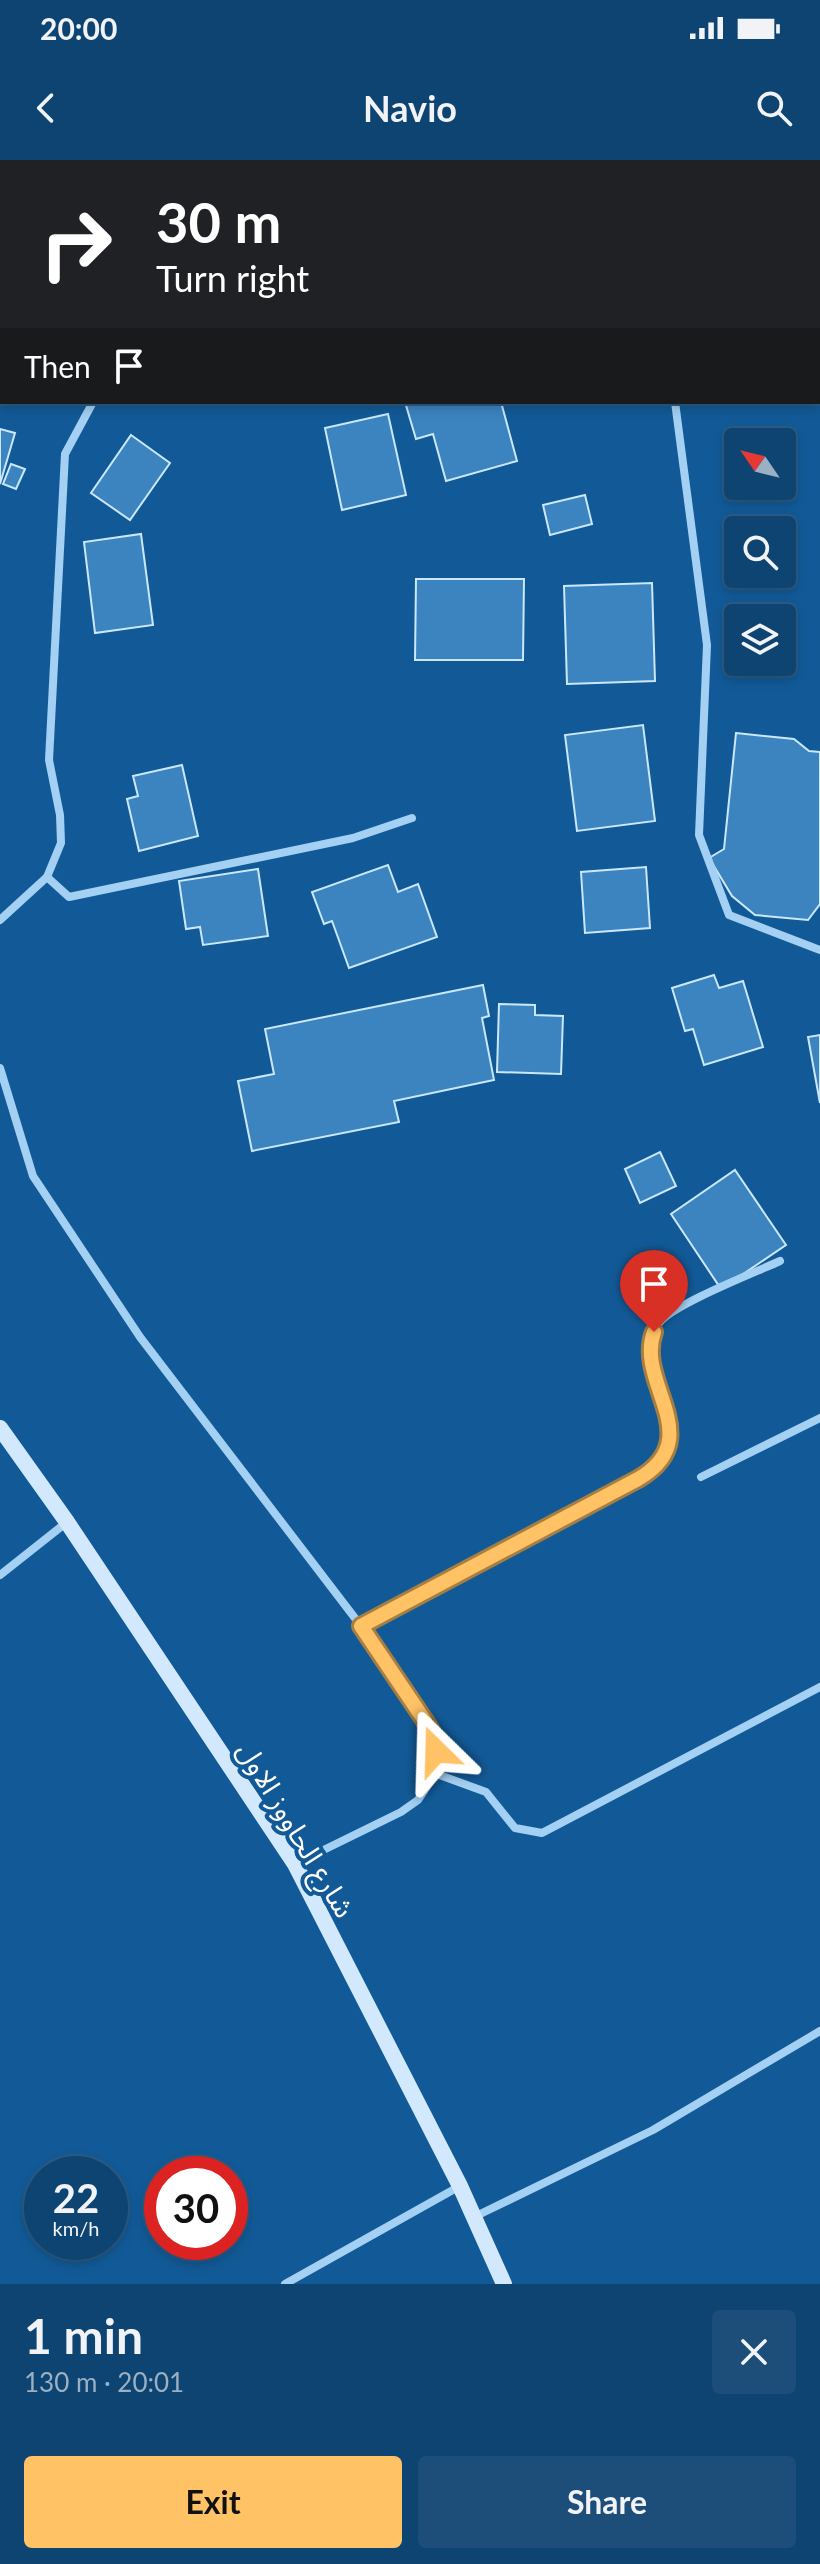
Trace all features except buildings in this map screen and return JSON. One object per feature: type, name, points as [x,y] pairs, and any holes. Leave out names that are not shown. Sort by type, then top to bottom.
[{"type":"main road","name":"شارع الحاووز الاول","points":[[0,1428],[67,1522],[295,1864],[460,2186],[504,2284]]},
{"type":"street","points":[[0,920],[47,877],[61,843],[61,826],[49,760],[65,454],[92,404]]},
{"type":"street","points":[[675,404],[707,645],[699,835],[729,915],[820,950]]},
{"type":"street","points":[[47,877],[69,897],[353,838],[412,818]]},
{"type":"street","points":[[0,1068],[33,1176],[140,1337],[361,1626],[431,1731],[436,1751],[434,1773],[425,1792],[410,1807],[295,1864]]},
{"type":"street","points":[[361,1626],[638,1479],[652,1468],[664,1451],[670,1431],[668,1410],[650,1357],[651,1340],[658,1324],[678,1308],[780,1261]]},
{"type":"street","points":[[701,1477],[820,1418]]},
{"type":"street","points":[[0,1575],[67,1522]]},
{"type":"street","points":[[434,1773],[486,1792],[515,1828],[542,1833],[820,1687]]},
{"type":"street","points":[[473,2217],[653,2130],[820,2031]]},
{"type":"street","points":[[285,2284],[460,2186]]},
{"type":"route","points":[[436,1751],[431,1731],[361,1626],[638,1479],[652,1468],[664,1451],[670,1431],[668,1410],[650,1357],[654,1332]]}]
